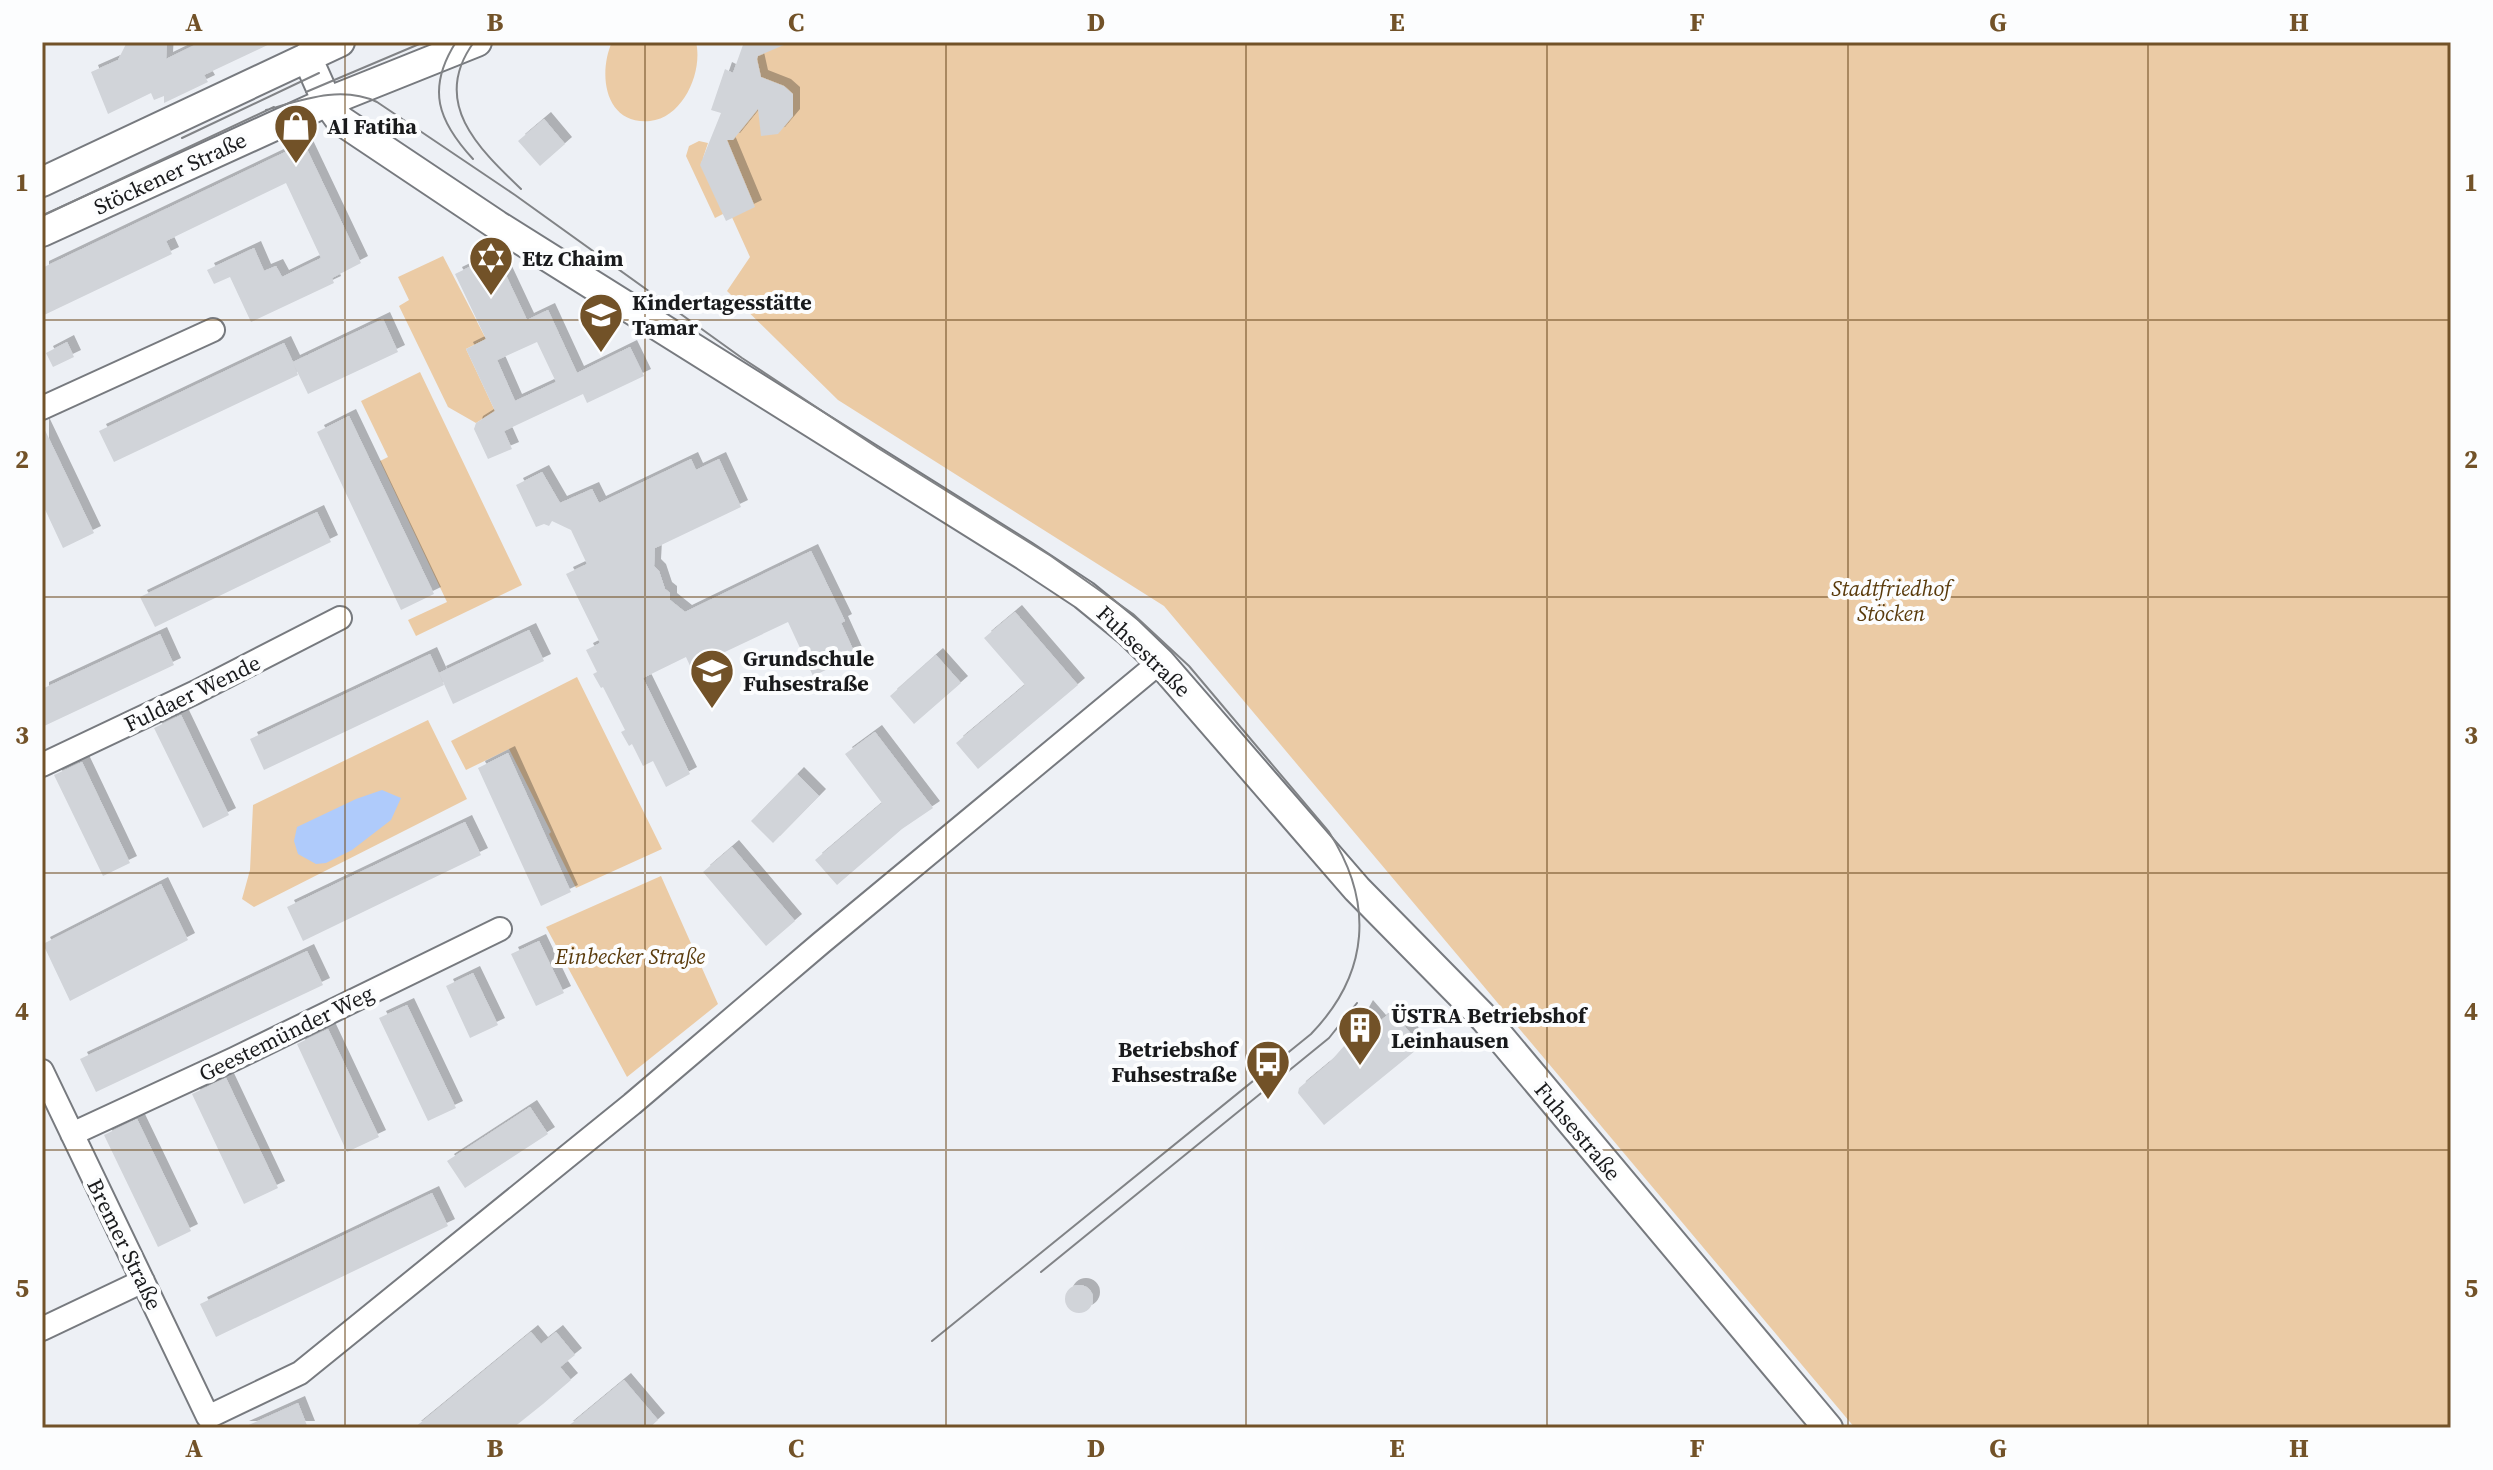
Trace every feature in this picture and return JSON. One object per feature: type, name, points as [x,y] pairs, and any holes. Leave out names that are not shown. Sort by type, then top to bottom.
[{"type":"street","name":"Stöckener Straße","points":[[42,182],[340,42]]},
{"type":"street","name":"Stöckener Straße","points":[[42,232],[327,102],[477,42]]},
{"type":"street","name":"Fuhsestraße","points":[[307,57],[327,102],[340,120],[497,225],[1084,595],[1128,631],[1160,662],[1357,889],[1485,1019],[1828,1428]]},
{"type":"street","points":[[42,408],[213,330]]},
{"type":"street","name":"Fuldaer Wende","points":[[42,765],[196,692],[340,618]]},
{"type":"street","name":"Bremer Straße","points":[[42,1071],[208,1417],[300,1373],[632,1104],[1160,662]]},
{"type":"street","name":"Geestemünder Weg","points":[[72,1134],[249,1052],[500,929]]},
{"type":"street","points":[[42,1329],[143,1281]]},
{"type":"green space","points":[[612,42],[696,42],[697,66],[693,79],[673,111],[650,121],[635,120],[623,115],[614,106],[606,82]]},
{"type":"green space","name":"Stadtfriedhof Stöcken","points":[[747,42],[2451,42],[2451,1428],[1855,1428],[1164,606],[838,400],[727,291],[750,257],[706,160],[701,162],[725,213],[715,218],[686,156],[689,146],[699,141],[708,143],[705,159]]},
{"type":"green space","points":[[443,256],[486,339],[466,349],[495,411],[476,423],[448,407],[399,306],[409,300],[398,277]]},
{"type":"green space","points":[[420,372],[522,585],[416,636],[408,620],[447,602],[380,461],[388,457],[361,401]]},
{"type":"green space","points":[[577,677],[662,849],[576,888],[509,749],[466,770],[451,741]]},
{"type":"green space","points":[[428,720],[467,799],[254,907],[242,899],[250,870],[253,805]]},
{"type":"green space","name":"Einbecker Straße","points":[[661,876],[718,1004],[627,1077],[546,927]]},
{"type":"water","points":[[382,790],[401,798],[391,820],[352,850],[326,863],[316,864],[298,854],[294,841],[297,827]]},
{"type":"building","points":[[127,42],[167,42],[166,59],[201,42],[274,42],[204,75],[208,82],[164,103],[164,96],[154,100],[151,93],[108,114],[91,72],[118,60]]},
{"type":"building","points":[[744,42],[791,42],[757,59],[761,77],[784,86],[793,94],[793,116],[778,134],[761,136],[758,109],[733,140],[727,140],[755,207],[726,221],[700,165],[721,113],[711,110],[725,69],[733,73]]},
{"type":"building","points":[[544,119],[565,144],[540,166],[518,141]]},
{"type":"building","points":[[304,143],[361,263],[332,278],[334,283],[251,322],[230,277],[214,284],[207,270],[254,248],[264,271],[276,266],[282,277],[321,258],[286,183],[166,241],[172,254],[42,316],[42,268]]},
{"type":"building","points":[[496,254],[527,320],[548,310],[577,373],[630,347],[644,376],[587,403],[583,394],[504,431],[512,449],[488,459],[474,429],[476,423],[495,411],[466,349],[486,339],[455,274]],"holes":[[[537,342],[556,382],[515,401],[497,360]]]},
{"type":"building","points":[[383,319],[398,352],[308,394],[293,363],[298,375],[114,462],[99,431],[284,343],[293,362]]},
{"type":"building","points":[[67,342],[74,357],[53,367],[46,353]]},
{"type":"building","points":[[349,416],[434,594],[401,610],[317,432]]},
{"type":"building","points":[[42,424],[94,533],[63,548],[42,503]]},
{"type":"building","points":[[691,459],[696,470],[719,459],[741,507],[655,548],[654,566],[670,593],[670,600],[685,612],[811,551],[845,621],[841,623],[856,656],[813,676],[788,622],[691,668],[686,657],[643,678],[690,774],[666,787],[653,761],[643,766],[632,744],[629,746],[621,732],[625,730],[593,674],[597,672],[586,650],[600,643],[566,574],[587,564],[571,530],[552,521],[549,526],[536,527],[516,485],[542,472],[560,503],[592,489],[599,503]]},
{"type":"building","points":[[317,512],[331,542],[155,627],[140,597]]},
{"type":"building","points":[[1015,612],[1078,685],[978,769],[956,743],[1025,685],[984,638]]},
{"type":"building","points":[[529,630],[544,661],[453,704],[439,673]]},
{"type":"building","points":[[160,634],[174,665],[42,727],[42,689]]},
{"type":"building","points":[[430,654],[444,685],[264,770],[250,739]]},
{"type":"building","points":[[936,655],[961,683],[914,724],[890,696]]},
{"type":"building","points":[[181,715],[229,815],[203,828],[154,728]]},
{"type":"building","points":[[875,732],[933,808],[902,829],[837,885],[815,860],[882,803],[845,754]]},
{"type":"building","points":[[508,753],[571,892],[541,906],[478,768]]},
{"type":"building","points":[[82,762],[130,863],[103,876],[54,775]]},
{"type":"building","points":[[797,774],[819,796],[773,843],[751,821]]},
{"type":"building","points":[[465,822],[481,855],[303,941],[287,907]]},
{"type":"building","points":[[732,847],[795,921],[766,946],[703,872]]},
{"type":"building","points":[[161,884],[188,940],[70,1001],[43,944]]},
{"type":"building","points":[[539,941],[564,993],[536,1006],[511,954]]},
{"type":"building","points":[[307,951],[323,985],[96,1092],[80,1059]]},
{"type":"building","points":[[473,973],[498,1025],[470,1038],[446,986]]},
{"type":"building","points":[[407,1005],[456,1108],[428,1121],[379,1018]]},
{"type":"building","name":"ÜSTRA Betriebshof Leinhausen","points":[[1366,1007],[1379,1022],[1392,1011],[1421,1046],[1324,1125],[1298,1093],[1299,1088],[1345,1045]]},
{"type":"building","points":[[328,1029],[379,1137],[347,1152],[297,1044]]},
{"type":"building","points":[[226,1078],[278,1188],[244,1204],[192,1094]]},
{"type":"building","points":[[530,1107],[548,1134],[465,1188],[447,1161]]},
{"type":"building","points":[[137,1119],[191,1231],[158,1247],[104,1135]]},
{"type":"building","points":[[432,1193],[448,1226],[216,1337],[200,1304]]},
{"type":"building","points":[[1079,1285],[1089,1289],[1093,1299],[1089,1309],[1079,1313],[1069,1309],[1065,1299],[1069,1289]]},
{"type":"building","points":[[531,1332],[541,1344],[556,1332],[575,1355],[560,1367],[571,1380],[543,1404],[513,1428],[414,1428]]},
{"type":"building","points":[[624,1380],[658,1420],[649,1428],[566,1428]]},
{"type":"building","points":[[298,1403],[308,1428],[242,1428]]},
{"type":"tram line","points":[[306,92],[424,42]]},
{"type":"tram line","points":[[456,42],[441,75],[440,104],[451,131],[473,159]]},
{"type":"tram line","points":[[474,42],[462,64],[457,85],[458,104],[476,140],[521,189]]},
{"type":"tram line","points":[[182,138],[319,73]]},
{"type":"tram line","points":[[266,110],[336,94],[377,102],[515,195],[742,358],[878,448],[1051,556],[1133,614],[1189,666],[1329,832],[1344,858],[1359,911],[1359,936],[1345,987],[1331,1011],[1311,1034],[932,1341]]},
{"type":"tram line","points":[[42,216],[274,107]]},
{"type":"tram line","points":[[1041,1272],[1329,1038],[1357,1003]]},
{"type":"place","name":"Al Fatiha","points":[[296,165]]},
{"type":"place","name":"Etz Chaim","points":[[491,297]]},
{"type":"place","name":"Kindertagesstätte Tamar","points":[[601,354]]},
{"type":"place","name":"Grundschule Fuhsestraße","points":[[712,710]]},
{"type":"place","name":"ÜSTRA Betriebshof Leinhausen","points":[[1360,1067]]},
{"type":"place","name":"Betriebshof Fuhsestraße","points":[[1268,1101]]}]
